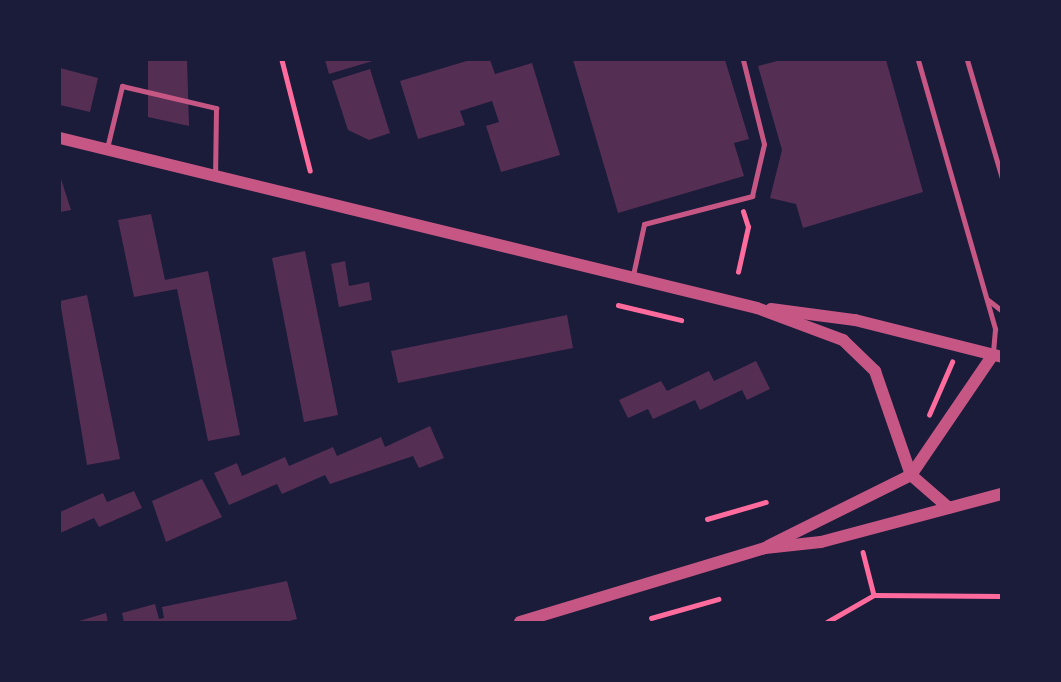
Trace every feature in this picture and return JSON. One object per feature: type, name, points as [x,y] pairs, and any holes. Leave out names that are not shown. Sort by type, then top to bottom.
[{"type":"street","points":[[60,138],[757,309],[843,340],[863,354],[884,392],[911,475],[949,508]]},
{"type":"street","points":[[757,309],[855,320],[997,356],[911,475],[815,517],[765,548]]},
{"type":"street","points":[[520,622],[765,548],[821,542],[1002,494]]},
{"type":"lane","points":[[632,278],[644,224],[752,196],[764,144],[743,60]]},
{"type":"lane","points":[[918,60],[995,329],[997,356]]},
{"type":"lane","points":[[967,60],[1002,178]]},
{"type":"lane","points":[[106,150],[122,86],[216,108],[215,176]]},
{"type":"lane","points":[[985,298],[1002,312]]},
{"type":"path","points":[[282,60],[310,170]]},
{"type":"path","points":[[738,272],[748,227],[739,200]]},
{"type":"path","points":[[618,305],[681,320]]},
{"type":"path","points":[[921,427],[955,357]]},
{"type":"path","points":[[707,519],[766,502]]},
{"type":"path","points":[[863,552],[874,595]]},
{"type":"path","points":[[827,622],[874,595],[1002,596]]},
{"type":"path","points":[[651,618],[718,599]]},
{"type":"building","points":[[148,60],[187,60],[189,126],[148,117]]},
{"type":"building","points":[[325,60],[376,60],[329,74]]},
{"type":"building","points":[[470,60],[490,60],[495,74],[532,63],[560,155],[501,172],[486,126],[499,122],[492,101],[460,111],[465,125],[418,139],[400,81]]},
{"type":"building","points":[[573,60],[725,60],[749,139],[734,143],[744,176],[618,213]]},
{"type":"building","points":[[781,60],[886,60],[923,192],[803,228],[796,204],[770,198],[782,150],[758,66]]},
{"type":"building","points":[[60,68],[98,78],[90,112],[60,105]]},
{"type":"building","points":[[370,69],[390,133],[369,140],[348,130],[332,81]]},
{"type":"building","points":[[60,176],[71,210],[60,212]]},
{"type":"building","points":[[151,214],[165,280],[208,271],[240,435],[208,441],[177,289],[134,297],[118,220]]},
{"type":"building","points":[[305,251],[338,415],[304,422],[272,258]]},
{"type":"building","points":[[345,261],[349,286],[369,282],[372,300],[339,307],[331,264]]},
{"type":"building","points":[[87,295],[120,459],[87,465],[60,301]]},
{"type":"building","points":[[567,315],[573,348],[398,383],[391,351]]},
{"type":"building","points":[[756,361],[770,389],[747,400],[742,390],[700,410],[695,400],[653,419],[648,409],[628,418],[619,400],[661,381],[667,391],[709,371],[714,381]]},
{"type":"building","points":[[430,426],[444,458],[419,468],[413,456],[330,484],[325,475],[282,494],[277,484],[229,505],[214,473],[237,463],[242,476],[285,457],[289,466],[333,447],[337,456],[381,437],[385,447]]},
{"type":"building","points":[[202,479],[222,517],[166,542],[152,501]]},
{"type":"building","points":[[134,491],[142,508],[99,527],[94,518],[60,533],[60,512],[103,493],[107,502]]},
{"type":"building","points":[[287,581],[297,619],[285,622],[124,622],[122,613],[155,604],[159,619],[164,618],[162,607]]},
{"type":"building","points":[[106,613],[108,622],[76,622]]}]
